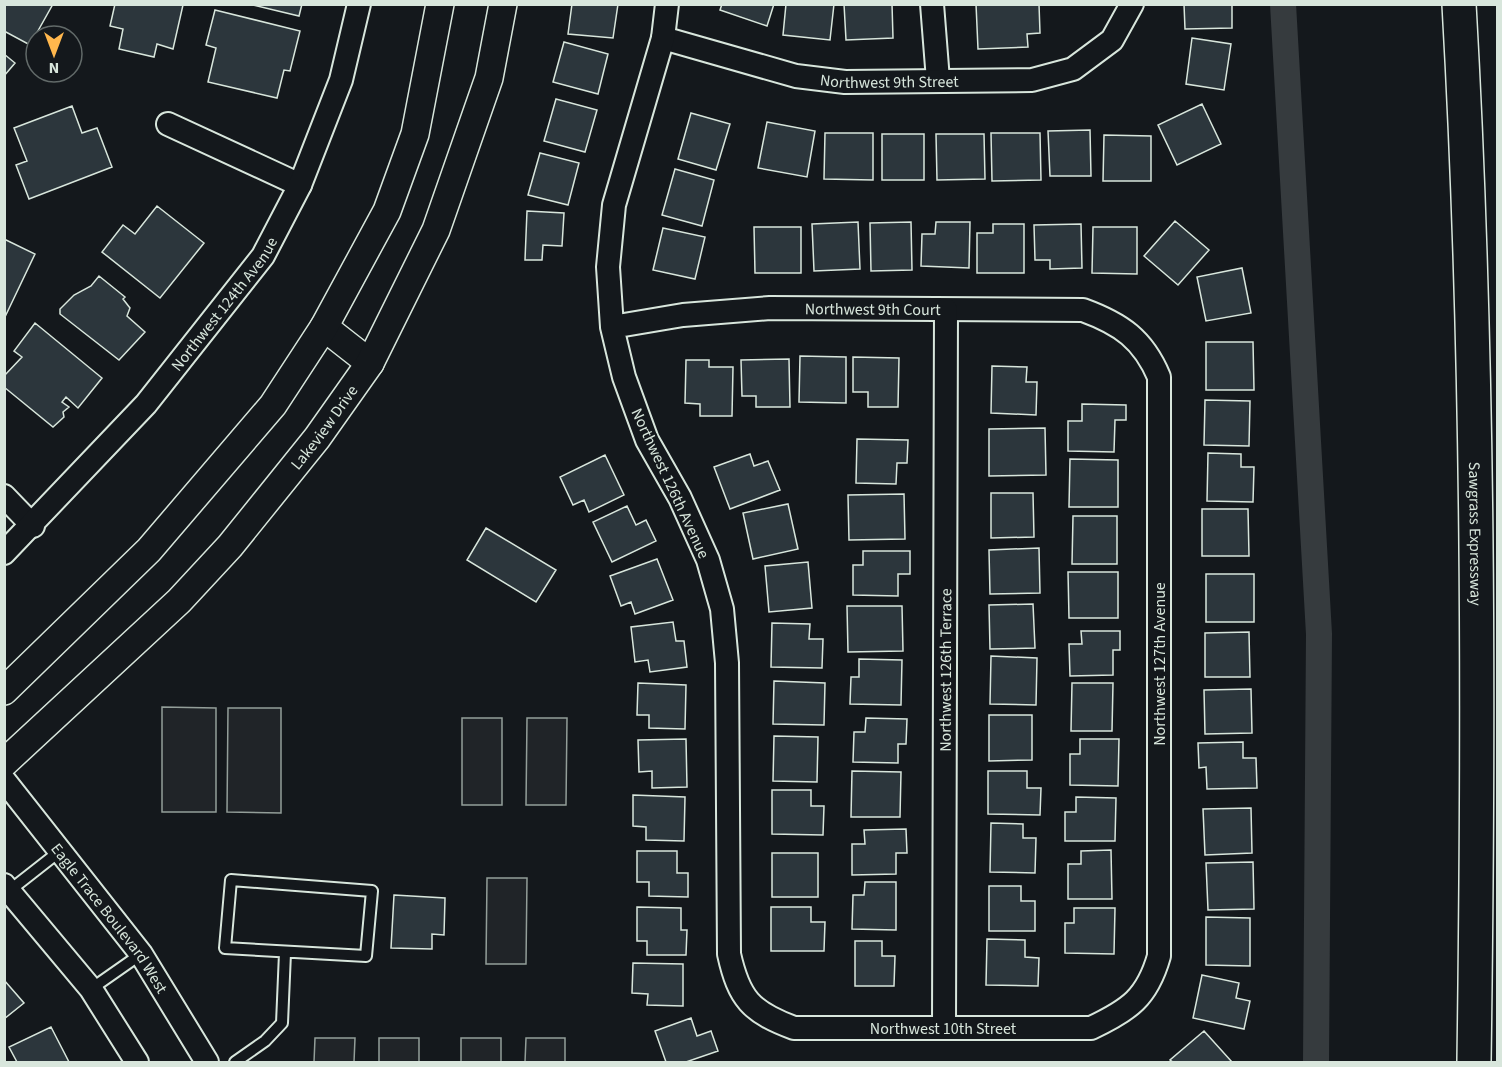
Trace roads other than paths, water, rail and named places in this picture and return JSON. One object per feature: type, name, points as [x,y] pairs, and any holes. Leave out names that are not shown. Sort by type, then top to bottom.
[{"type":"highway","name":"Sawgrass Expressway","points":[[1459,4],[1465,110],[1474,453],[1476,896],[1474,1062]]},
{"type":"street","name":"Northwest 124th Avenue","points":[[4,553],[33,526],[146,404],[263,256],[300,184],[342,80],[358,4]]},
{"type":"street","points":[[4,691],[149,550],[273,405],[324,327],[387,211],[415,135],[440,4]]},
{"type":"street","name":"Lakeview Drive","points":[[4,763],[179,601],[230,546],[297,464],[370,363],[436,230],[489,78],[503,4]]},
{"type":"street","name":"Northwest 126th Avenue","points":[[667,4],[663,38],[614,205],[608,267],[612,327],[624,378],[647,440],[680,498],[703,550],[722,609],[727,663],[729,954],[735,982],[747,1001]]},
{"type":"street","points":[[932,4],[938,80]]},
{"type":"street","name":"Northwest 9th Street","points":[[663,38],[796,76],[844,82],[1032,80],[1073,69],[1112,40],[1132,4]]},
{"type":"street","points":[[168,124],[300,184]]},
{"type":"street","name":"Northwest 9th Court","points":[[612,327],[683,315],[770,308],[1083,310],[1108,319],[1130,335]]},
{"type":"street","name":"Northwest 126th Terrace","points":[[944,1028],[946,310]]},
{"type":"street","points":[[324,327],[370,363]]},
{"type":"street","name":"Northwest 127th Avenue","points":[[1130,335],[1149,354],[1159,378],[1159,956],[1153,978],[1139,999]]},
{"type":"street","points":[[4,496],[33,526]]},
{"type":"street","name":"Eagle Trace Boulevard West","points":[[4,780],[141,954],[207,1062]]},
{"type":"street","points":[[7,888],[91,989],[137,1062]]},
{"type":"street","name":"Northwest 10th Street","points":[[747,1001],[768,1018],[794,1028],[1091,1028],[1116,1017],[1139,999]]},
{"type":"lane","points":[[7,888],[60,851]]},
{"type":"lane","points":[[231,880],[372,891],[366,956],[285,953],[225,948],[231,880]]},
{"type":"lane","points":[[235,1062],[265,1041],[282,1023],[285,953]]},
{"type":"lane","points":[[91,989],[141,954]]},
{"type":"waterway","points":[[1283,4],[1319,634],[1316,1062]]}]
